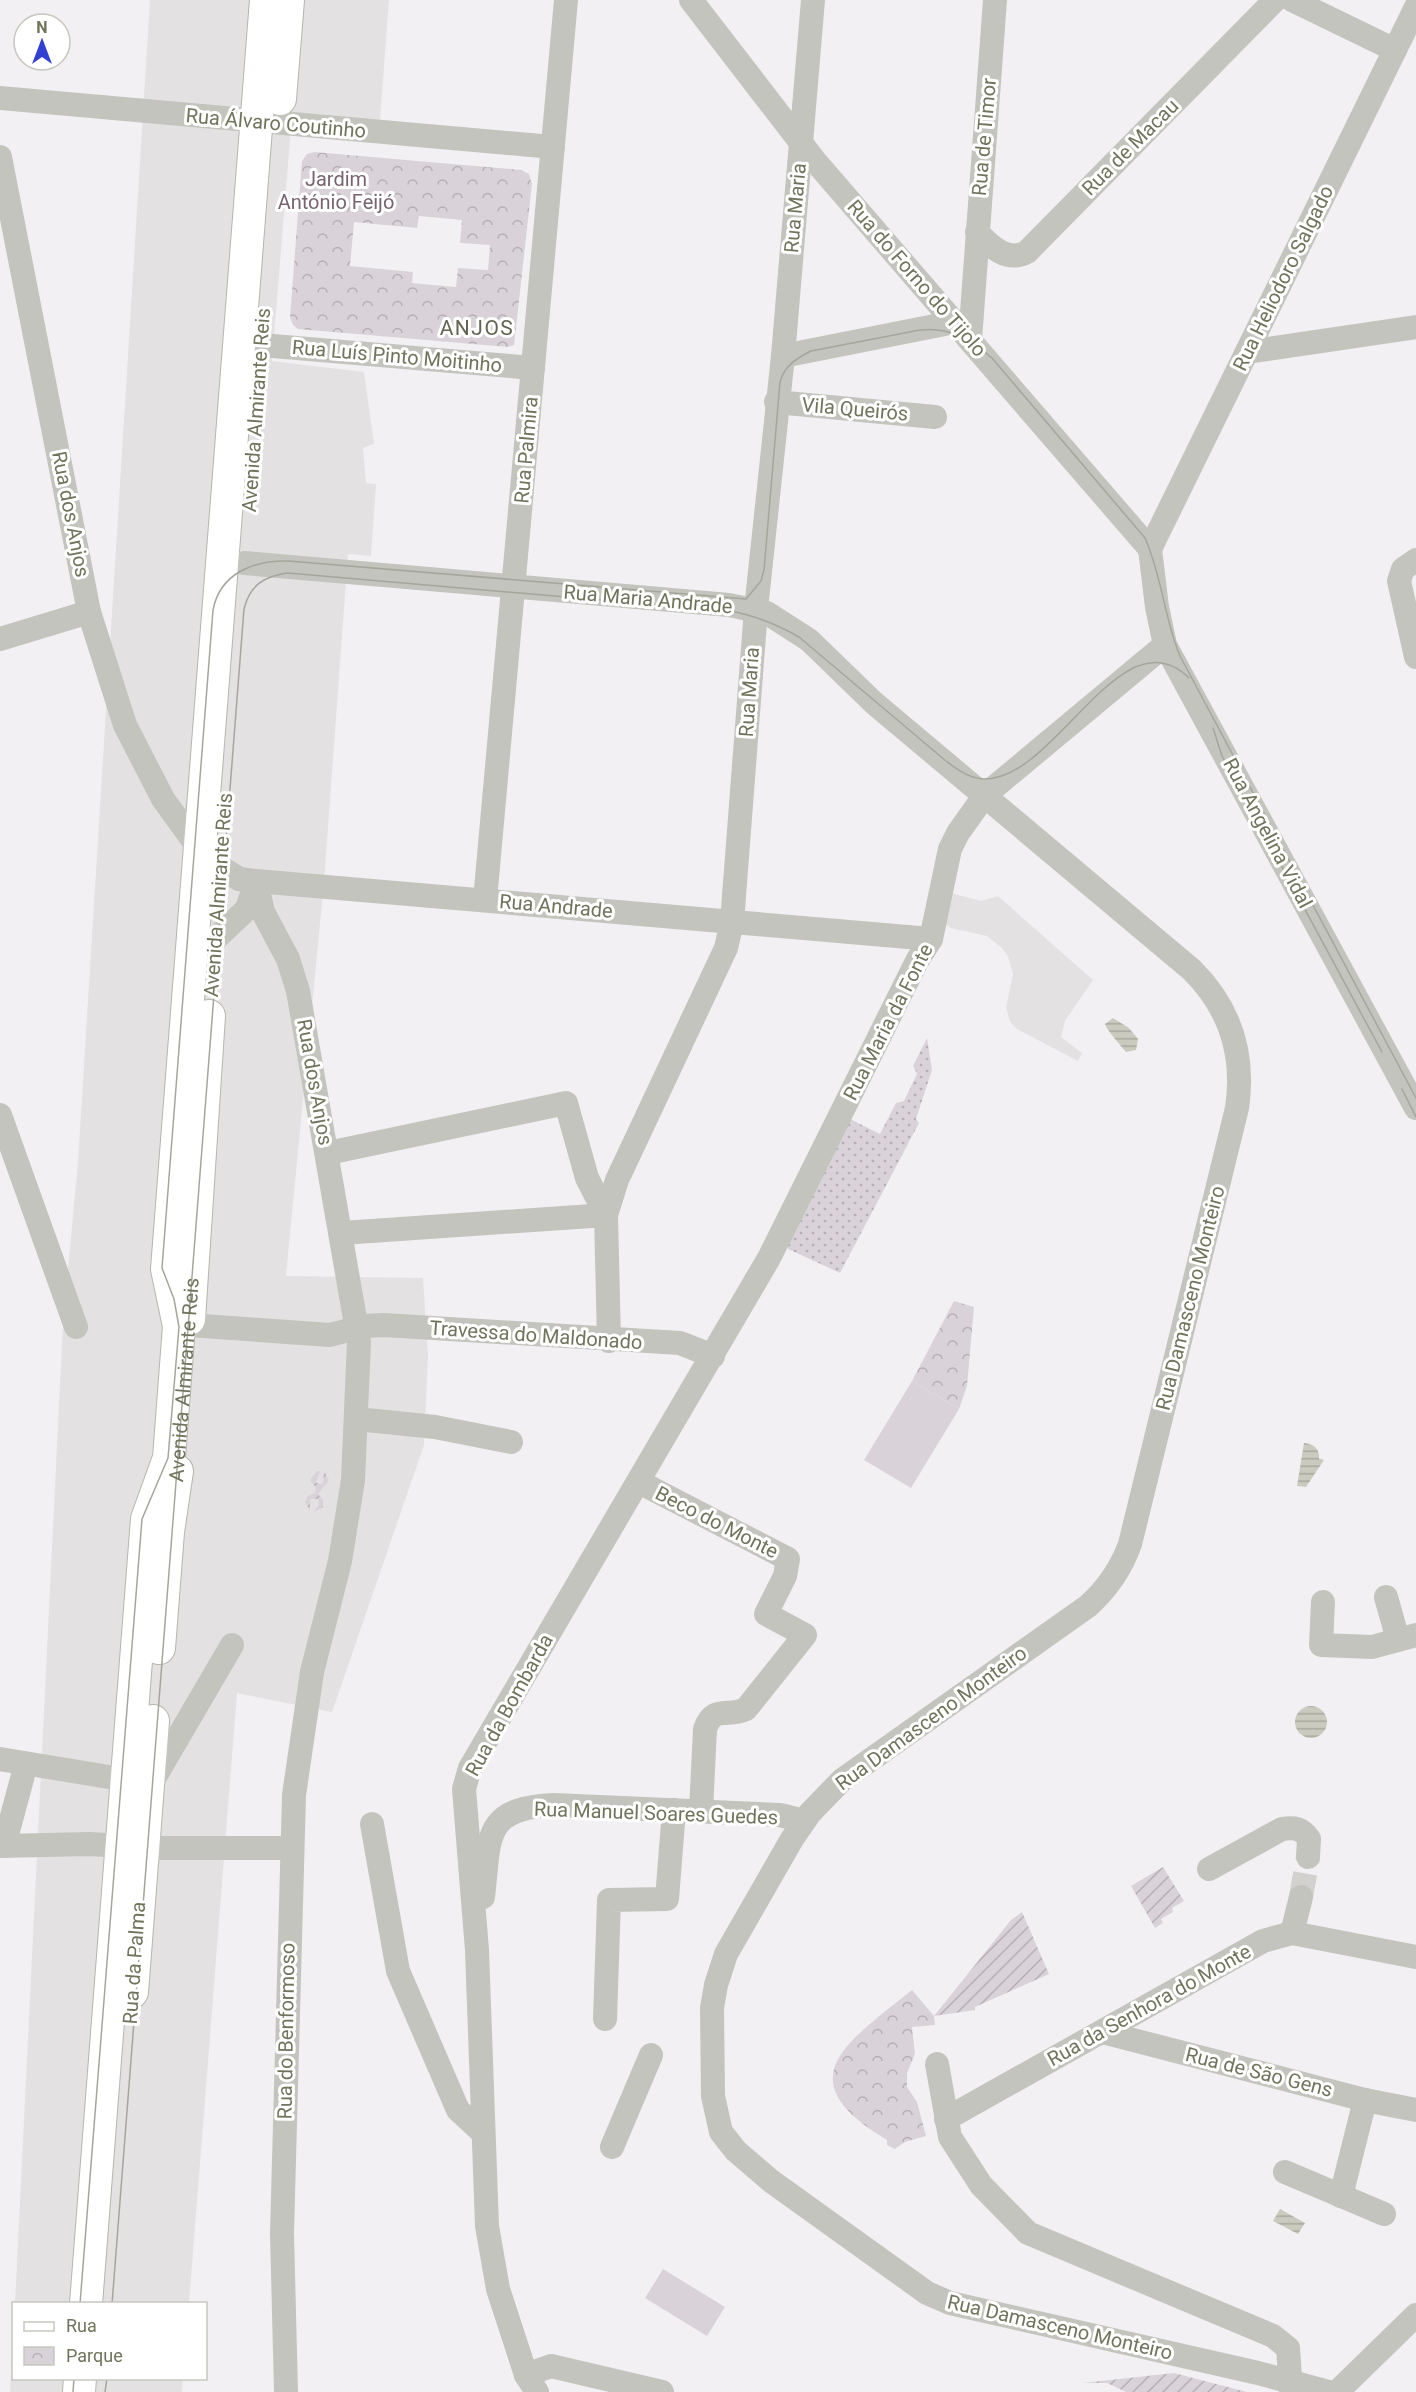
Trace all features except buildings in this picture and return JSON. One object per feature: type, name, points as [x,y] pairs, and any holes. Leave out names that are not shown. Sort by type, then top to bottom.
[{"type":"main road","name":"Avenida Almirante Reis","points":[[233,562],[261,345],[268,122],[266,0]]},
{"type":"main road","name":"Avenida Almirante Reis","points":[[137,1785],[147,1519],[169,1458],[179,1326],[167,1269],[210,859],[268,122],[288,0]]},
{"type":"main road","name":"Avenida Almirante Reis","points":[[137,1785],[168,1532],[175,1499],[189,1325],[214,940],[210,859]]},
{"type":"main road","name":"Rua da Palma","points":[[86,2302],[137,1785]]},
{"type":"main road","name":"Rua da Palma","points":[[108,2302],[132,1847]]},
{"type":"street","name":"Rua Palmira","points":[[485,900],[566,0]]},
{"type":"street","name":"Rua do Forno do Tijolo","points":[[691,0],[801,143],[1150,549]]},
{"type":"street","name":"Rua Maria","points":[[606,1215],[616,1180],[726,948],[732,922],[756,609],[776,402],[783,356],[813,0]]},
{"type":"street","name":"Rua de Timor","points":[[970,340],[995,0]]},
{"type":"street","name":"Rua de Macau","points":[[977,232],[995,249],[1009,255],[1027,252],[1275,0]]},
{"type":"street","points":[[1292,0],[1395,50]]},
{"type":"street","name":"Rua Heliodoro Salgado","points":[[1150,549],[1416,7]]},
{"type":"street","name":"Rua Álvaro Coutinho","points":[[0,98],[553,147]]},
{"type":"street","name":"Rua dos Anjos","points":[[0,157],[89,612],[125,725],[163,800],[210,859],[238,879],[256,881],[255,909],[288,959],[298,991],[357,1328],[357,1419]]},
{"type":"street","points":[[932,296],[940,298],[955,295],[964,290],[975,274]]},
{"type":"street","points":[[783,356],[955,322]]},
{"type":"street","points":[[1247,352],[1416,327]]},
{"type":"street","name":"Rua Luís Pinto Moitinho","points":[[261,345],[533,368]]},
{"type":"street","name":"Vila Queirós","points":[[776,402],[935,417]]},
{"type":"street","name":"Rua Angelina Vidal","points":[[1150,549],[1156,607],[1165,645],[1416,1108]]},
{"type":"street","points":[[1416,560],[1403,569],[1400,589],[1416,657]]},
{"type":"street","name":"Rua Maria Andrade","points":[[233,562],[756,609],[779,620],[809,640],[874,703],[986,795]]},
{"type":"street","points":[[0,639],[89,612]]},
{"type":"street","name":"Rua Maria da Fonte","points":[[713,1356],[769,1258],[917,961],[932,939],[950,849],[958,833],[986,795],[1165,645]]},
{"type":"street","name":"Rua Damasceno Monteiro","points":[[986,795],[1205,983],[1226,1015],[1238,1051],[1240,1089],[1237,1108],[1130,1544],[1114,1579],[1088,1606],[842,1780],[825,1795],[804,1821],[735,1938],[716,1985],[712,2008],[713,2096],[721,2132],[736,2151],[771,2181],[914,2285],[950,2303],[1247,2370],[1290,2388],[1329,2392]]},
{"type":"street","name":"Rua Andrade","points":[[256,881],[932,939]]},
{"type":"street","points":[[214,940],[255,909]]},
{"type":"street","points":[[328,1153],[566,1103],[587,1178],[606,1215],[609,1341]]},
{"type":"street","points":[[0,1115],[76,1327]]},
{"type":"street","points":[[342,1233],[606,1215]]},
{"type":"street","name":"Travessa do Maldonado","points":[[189,1325],[330,1335],[357,1328],[384,1325],[609,1341],[680,1343],[713,1356]]},
{"type":"street","name":"Rua da Bombarda","points":[[532,2384],[496,2278],[487,2226],[477,1950],[464,1789],[470,1768],[713,1356]]},
{"type":"street","points":[[357,1419],[435,1427],[511,1442]]},
{"type":"street","name":"Rua do Benformoso","points":[[286,2392],[282,2233],[290,1848],[297,1765],[312,1672],[347,1521],[357,1419]]},
{"type":"street","name":"Beco do Monte","points":[[639,1482],[788,1559],[785,1576],[766,1614],[805,1635],[746,1709],[739,1712],[715,1714],[709,1719],[705,1729],[701,1811]]},
{"type":"street","points":[[1323,1602],[1321,1645],[1372,1647],[1407,1638],[1386,1597]]},
{"type":"street","name":"Rua da Palma","points":[[137,1785],[232,1645]]},
{"type":"street","points":[[0,1759],[73,1769],[137,1785]]},
{"type":"street","points":[[26,1764],[2,1846],[90,1844],[132,1847],[290,1848]]},
{"type":"street","name":"Rua Manuel Soares Guedes","points":[[477,1950],[491,1837],[496,1824],[502,1818],[523,1809],[545,1805],[701,1811],[780,1815],[804,1821]]},
{"type":"street","points":[[605,2019],[609,1900],[667,1899],[674,1810]]},
{"type":"street","points":[[372,1824],[398,1971],[458,2110],[482,2132]]},
{"type":"street","points":[[1209,1869],[1282,1829],[1291,1827],[1299,1829],[1309,1839],[1308,1857]]},
{"type":"street","points":[[1292,1933],[1301,1897]]},
{"type":"street","name":"Rua da Senhora do Monte","points":[[946,2119],[1263,1941],[1292,1933],[1416,1957]]},
{"type":"street","name":"Rua de São Gens","points":[[1102,2032],[1365,2100],[1416,2110]]},
{"type":"street","points":[[612,2147],[651,2055]]},
{"type":"street","points":[[937,2064],[950,2138],[981,2185],[1029,2233],[1273,2336],[1288,2348],[1290,2388]]},
{"type":"street","points":[[1341,2196],[1365,2100]]},
{"type":"street","points":[[1285,2172],[1384,2214]]},
{"type":"street","points":[[1337,2392],[1416,2315]]},
{"type":"street","points":[[532,2384],[550,2366],[662,2392]]},
{"type":"shaded area","points":[[150,0],[389,0],[380,120],[292,115],[272,361],[364,372],[374,444],[363,448],[366,483],[376,484],[371,556],[348,554],[324,882],[286,1276],[423,1278],[428,1356],[424,1445],[332,1712],[237,1693],[189,2302],[15,2302],[63,1323],[78,1162]]},
{"type":"shaded area","points":[[951,893],[981,901],[998,896],[1093,980],[1065,1021],[1061,1037],[1082,1053],[1078,1061],[1017,1029],[1010,1022],[1006,1007],[1013,974],[1008,956],[987,936],[950,928],[942,920]]},
{"type":"shaded area","points":[[1113,1018],[1129,1028],[1138,1039],[1136,1050],[1126,1052],[1108,1030],[1105,1024]]},
{"type":"shaded area","points":[[1304,1443],[1316,1448],[1319,1459],[1324,1460],[1306,1487],[1297,1486]]},
{"type":"shaded area","points":[[1311,1706],[1322,1711],[1327,1722],[1322,1733],[1311,1738],[1300,1733],[1295,1722],[1300,1711]]},
{"type":"shaded area","points":[[1280,2209],[1305,2223],[1298,2234],[1273,2221]]},
{"type":"shaded area","points":[[12,2349],[12,2380],[183,2380],[182,2392],[10,2392]]},
{"type":"green space","name":"Jardim António Feijó","points":[[314,152],[521,170],[529,174],[532,184],[514,345],[508,347],[298,329],[293,325],[290,317],[302,161],[307,154]],"holes":[[[419,216],[462,220],[460,243],[490,245],[488,270],[458,268],[456,287],[412,283],[413,272],[350,266],[354,222],[417,228]]]},
{"type":"green space","points":[[927,1038],[932,1070],[916,1119],[919,1123],[840,1273],[788,1249],[787,1241],[846,1117],[880,1134],[896,1103],[904,1101],[917,1074],[913,1066]]},
{"type":"green space","points":[[954,1301],[974,1307],[967,1386],[959,1409],[912,1381]]},
{"type":"green space","points":[[912,1381],[959,1409],[911,1488],[864,1460]]},
{"type":"green space","points":[[317,1471],[320,1471],[316,1483],[323,1484],[324,1471],[329,1480],[318,1494],[323,1500],[323,1507],[314,1512],[319,1505],[318,1499],[310,1499],[310,1511],[305,1502],[308,1496],[315,1493],[316,1488],[310,1480]]},
{"type":"green space","points":[[1163,1867],[1184,1901],[1172,1908],[1173,1912],[1161,1919],[1163,1923],[1155,1928],[1131,1886]]},
{"type":"green space","points":[[1022,1912],[1049,1974],[975,2007],[975,2010],[934,2016],[1011,1920]]},
{"type":"green space","points":[[912,1990],[934,2016],[935,2025],[912,2027],[915,2054],[907,2073],[907,2087],[917,2102],[926,2136],[905,2142],[895,2149],[887,2145],[887,2140],[856,2118],[838,2098],[833,2079],[837,2062],[849,2044]]},
{"type":"green space","points":[[663,2269],[725,2307],[707,2336],[645,2298]]},
{"type":"green space","points":[[1174,2373],[1247,2392],[1126,2392],[1107,2383],[1083,2383]]},
{"type":"tunnel","points":[[1301,1897],[1308,1857]]},
{"type":"tram line","points":[[80,2302],[142,1519],[168,1458],[179,1327],[174,1299],[162,1268],[213,610],[217,597],[231,578],[251,566],[289,561],[746,599],[761,581],[764,570],[780,382],[788,367],[811,351],[920,330],[941,330],[959,336],[976,345],[992,358],[1145,538],[1180,656],[1416,1098]]},
{"type":"tram line","points":[[112,2302],[244,609],[250,594],[265,579],[288,573],[729,611],[748,615],[774,624],[799,637],[946,761],[968,775],[983,779],[1010,773],[1036,755],[1113,681],[1138,666],[1164,663],[1189,678]]},
{"type":"tram line","points":[[1213,728],[1222,756],[1382,1052]]},
{"type":"tram line","points":[[1402,1089],[1416,1117]]},
{"type":"tram line","points":[[73,2392],[74,2380]]},
{"type":"tram line","points":[[105,2392],[107,2380]]},
{"type":"district","name":"ANJOS","points":[[477,328]]}]
